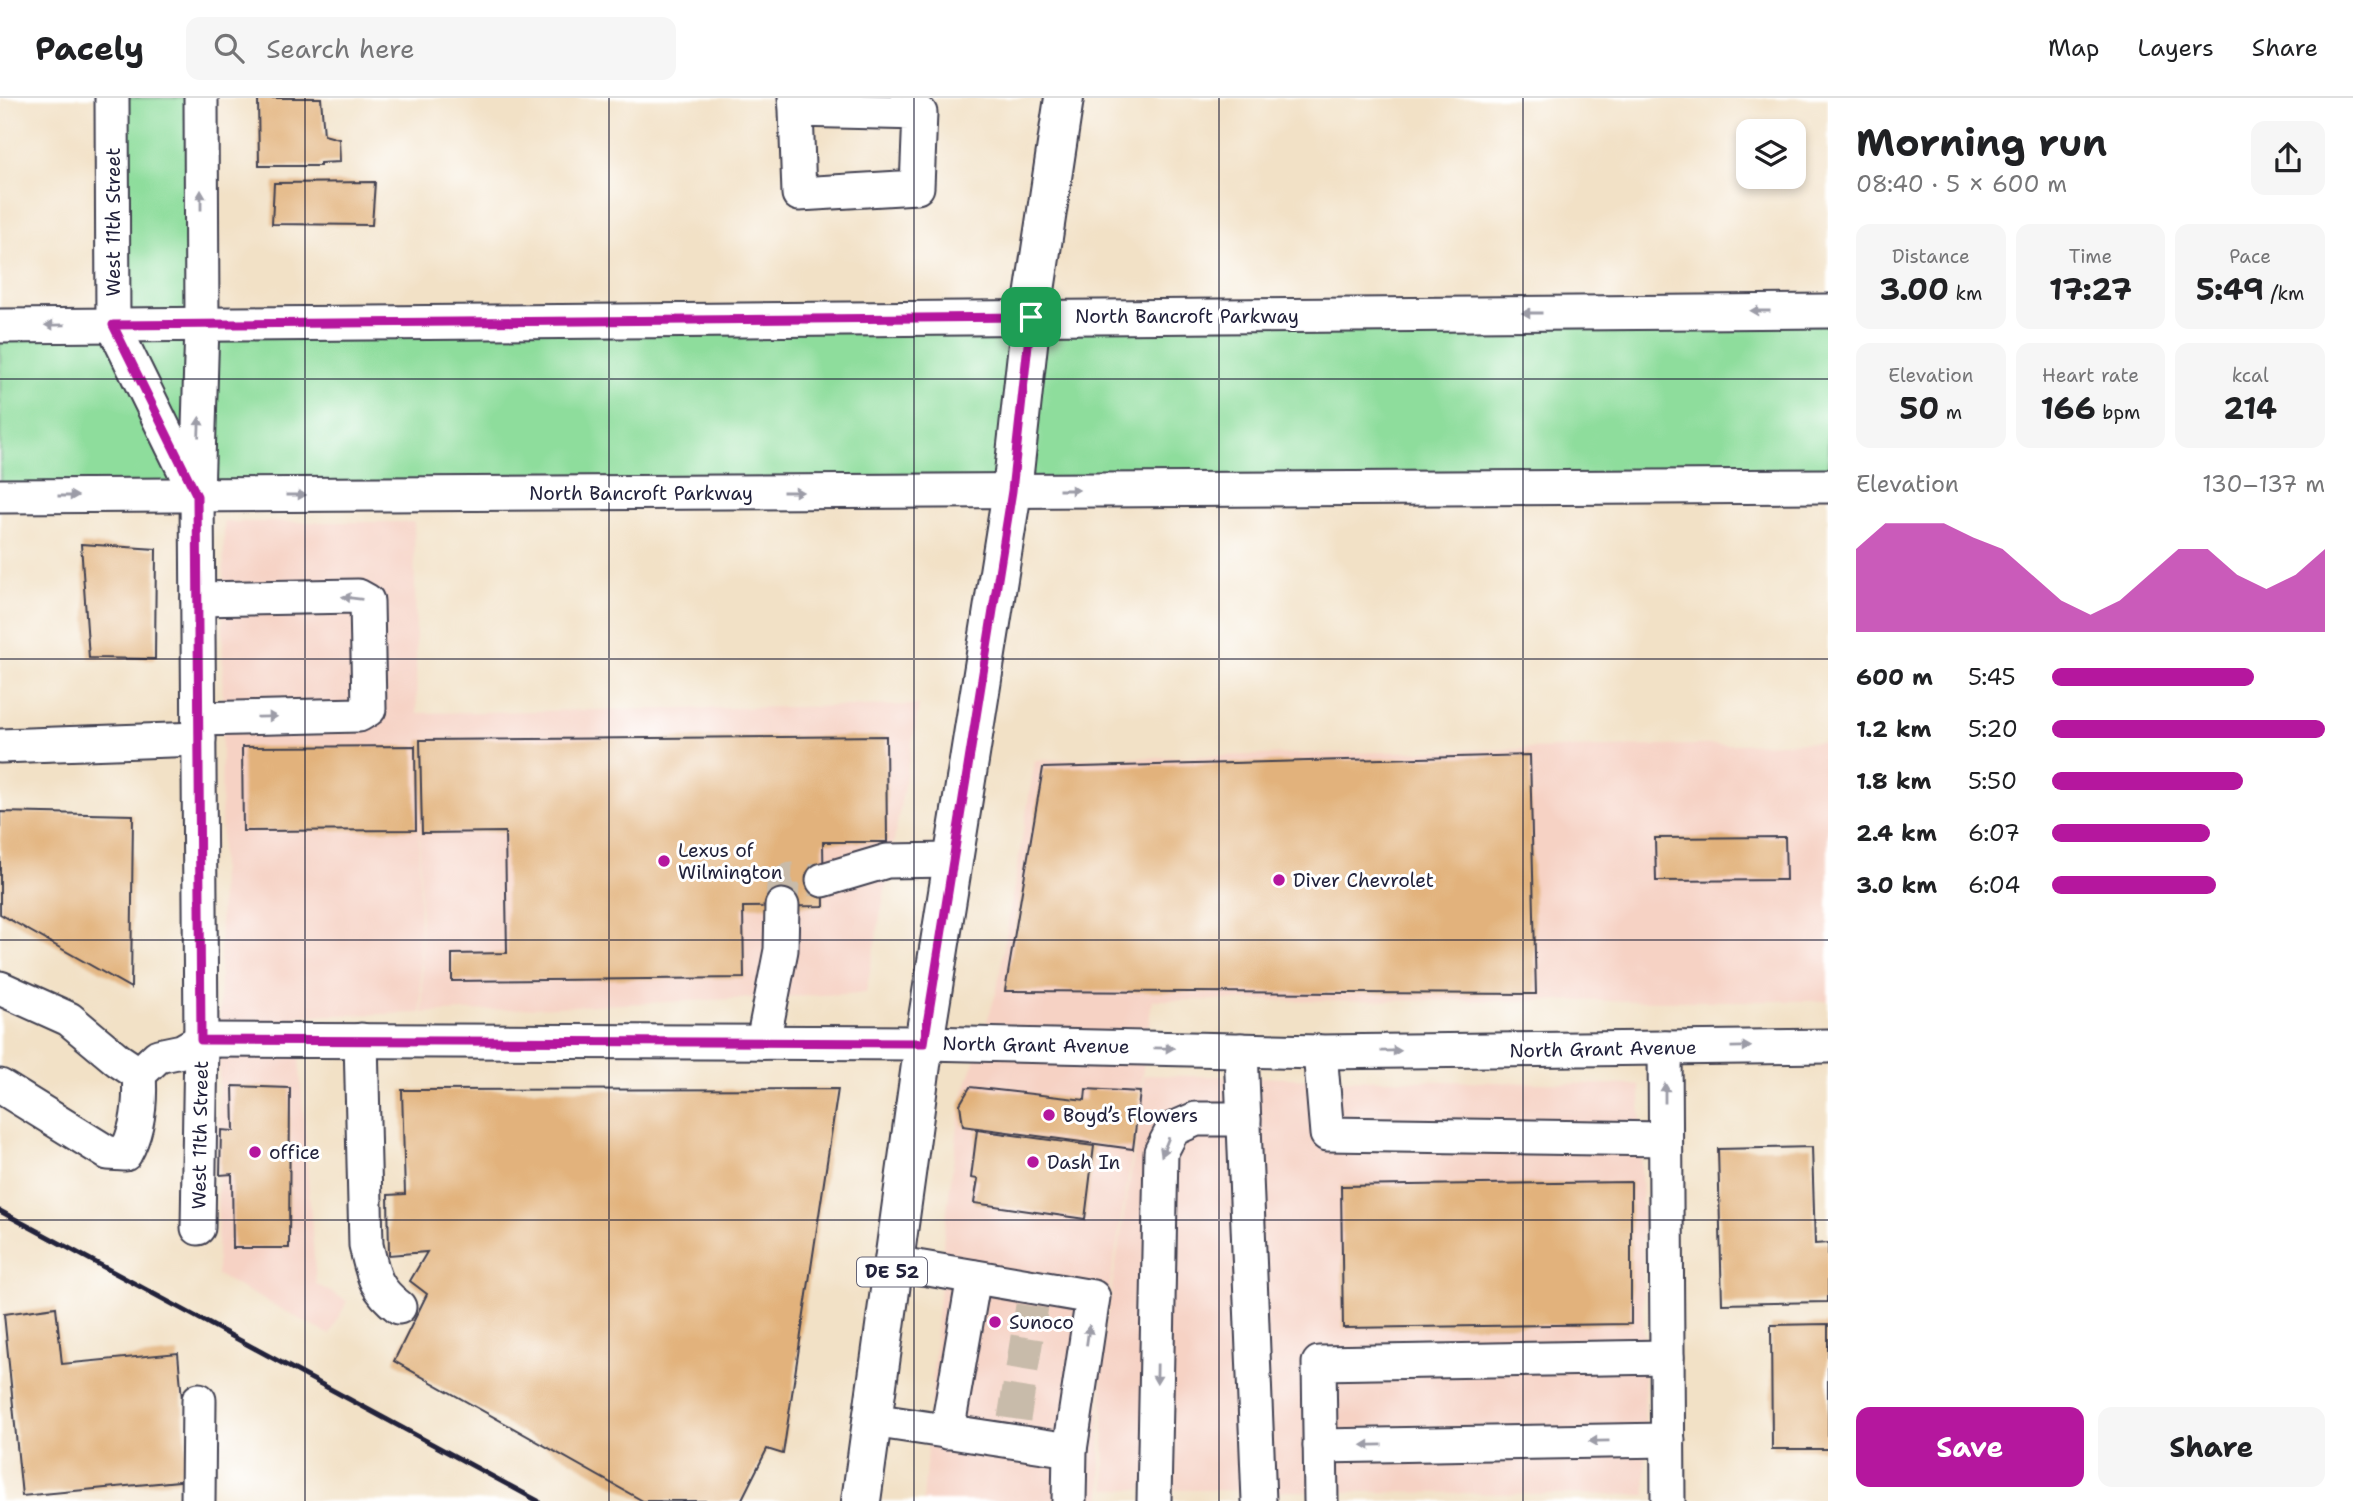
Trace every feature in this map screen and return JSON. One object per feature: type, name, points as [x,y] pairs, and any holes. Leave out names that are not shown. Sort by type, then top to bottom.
[{"type":"main road","name":"DE 52","points":[[861,1501],[924,1043],[1012,491],[1031,317],[1064,98]]},
{"type":"street","name":"West 11th Street","points":[[112,98],[113,325],[197,496]]},
{"type":"street","name":"West 11th Street","points":[[198,1228],[201,1040],[197,496],[202,324],[201,98]]},
{"type":"street","name":"North Bancroft Parkway","points":[[0,326],[1828,311]]},
{"type":"street","name":"North Bancroft Parkway","points":[[0,496],[1828,486]]},
{"type":"street","points":[[0,746],[359,715],[369,709],[367,601],[358,596],[198,599]]},
{"type":"street","points":[[823,880],[887,862],[953,860]]},
{"type":"street","points":[[763,1042],[780,950],[782,906]]},
{"type":"street","points":[[0,988],[69,1019],[139,1074]]},
{"type":"street","points":[[0,1086],[108,1153],[125,1154],[135,1137],[140,1094],[139,1074],[158,1056],[182,1051],[201,1040]]},
{"type":"street","name":"North Grant Avenue","points":[[201,1040],[924,1043],[1320,1052],[1828,1046]]},
{"type":"street","points":[[361,1040],[366,1245],[373,1273],[383,1295],[399,1307]]},
{"type":"street","points":[[1665,1048],[1668,1501]]},
{"type":"street","points":[[1241,1050],[1259,1501]]},
{"type":"street","points":[[1320,1052],[1328,1134],[1665,1139]]},
{"type":"street","points":[[1154,1501],[1160,1152],[1173,1129],[1196,1119],[1244,1119]]},
{"type":"street","points":[[893,1263],[974,1277],[1034,1296],[1093,1297],[1070,1451],[1069,1501]]},
{"type":"street","points":[[947,1432],[974,1277]]},
{"type":"street","points":[[1321,1501],[1319,1363],[1667,1357]]},
{"type":"street","points":[[198,1501],[199,1400]]},
{"type":"street","points":[[872,1420],[947,1432],[1012,1430],[1070,1451]]},
{"type":"street","points":[[1320,1446],[1668,1440]]},
{"type":"shaded area","points":[[224,522],[414,522],[417,713],[919,705],[866,993],[423,1013],[417,715],[421,1013],[296,1016],[316,1284],[347,1301],[330,1335],[217,1275]]},
{"type":"shaded area","points":[[1828,742],[1828,1001],[1152,1000],[1133,1149],[1098,1356],[1102,1501],[923,1501],[944,1233],[961,1103],[997,990],[1035,760]]},
{"type":"shaded area","points":[[1144,1075],[1640,1085],[1646,1495],[1106,1489],[1100,1358],[1135,1149]]},
{"type":"green space","points":[[112,98],[201,98],[202,323],[1828,311],[1828,486],[0,496],[0,326],[113,324]]},
{"type":"building","points":[[258,98],[321,98],[324,135],[339,139],[340,162],[320,163],[320,166],[259,166]]},
{"type":"building","points":[[375,182],[372,225],[272,224],[274,183]]},
{"type":"building","points":[[81,544],[156,549],[155,659],[89,658]]},
{"type":"building","name":"Lexus of Wilmington","points":[[886,736],[887,842],[823,842],[824,906],[743,907],[744,978],[452,981],[452,954],[507,953],[505,832],[422,833],[420,740]]},
{"type":"building","points":[[415,746],[416,830],[243,831],[242,747]]},
{"type":"building","name":"Diver Chevrolet","points":[[1530,755],[1536,994],[1005,991],[1043,768]]},
{"type":"building","points":[[0,812],[133,815],[131,988],[0,914]]},
{"type":"building","points":[[1785,837],[1786,880],[1656,881],[1655,838]]},
{"type":"building","name":"office","points":[[233,1086],[290,1088],[289,1248],[233,1248],[232,1174],[220,1175],[221,1130],[234,1131]]},
{"type":"building","name":"Boyd’s Flowers","points":[[970,1087],[1085,1100],[1086,1089],[1140,1092],[1133,1149],[963,1126],[960,1104]]},
{"type":"building","points":[[838,1089],[783,1454],[767,1449],[741,1501],[643,1501],[394,1361],[427,1294],[410,1281],[427,1252],[389,1255],[388,1195],[405,1194],[402,1090]]},
{"type":"building","name":"Dash In","points":[[977,1130],[1094,1146],[1085,1219],[974,1203],[978,1179],[971,1178]]},
{"type":"building","points":[[1812,1147],[1815,1244],[1828,1243],[1828,1302],[1722,1304],[1718,1149]]},
{"type":"building","points":[[1631,1182],[1631,1324],[1343,1328],[1341,1186]]},
{"type":"building","points":[[56,1307],[62,1364],[178,1353],[189,1480],[22,1496],[4,1314]]},
{"type":"building","points":[[1828,1324],[1828,1449],[1772,1449],[1771,1325]]},
{"type":"tunnel","points":[[782,906],[783,883],[791,879],[823,880]]},
{"type":"tunnel","points":[[1014,1419],[1032,1306]]},
{"type":"railway","points":[[0,1211],[538,1501]]},
{"type":"place","name":"Lexus of Wilmington","points":[[664,861]]},
{"type":"place","name":"Diver Chevrolet","points":[[1279,880]]},
{"type":"place","name":"Boyd’s Flowers","points":[[1049,1115]]},
{"type":"place","name":"office","points":[[255,1152]]},
{"type":"place","name":"Dash In","points":[[1033,1162]]},
{"type":"place","name":"Sunoco","points":[[995,1322]]},
{"type":"route","points":[[1031,317],[1012,491],[924,1043],[201,1040],[197,496],[113,325],[1031,317]]}]
